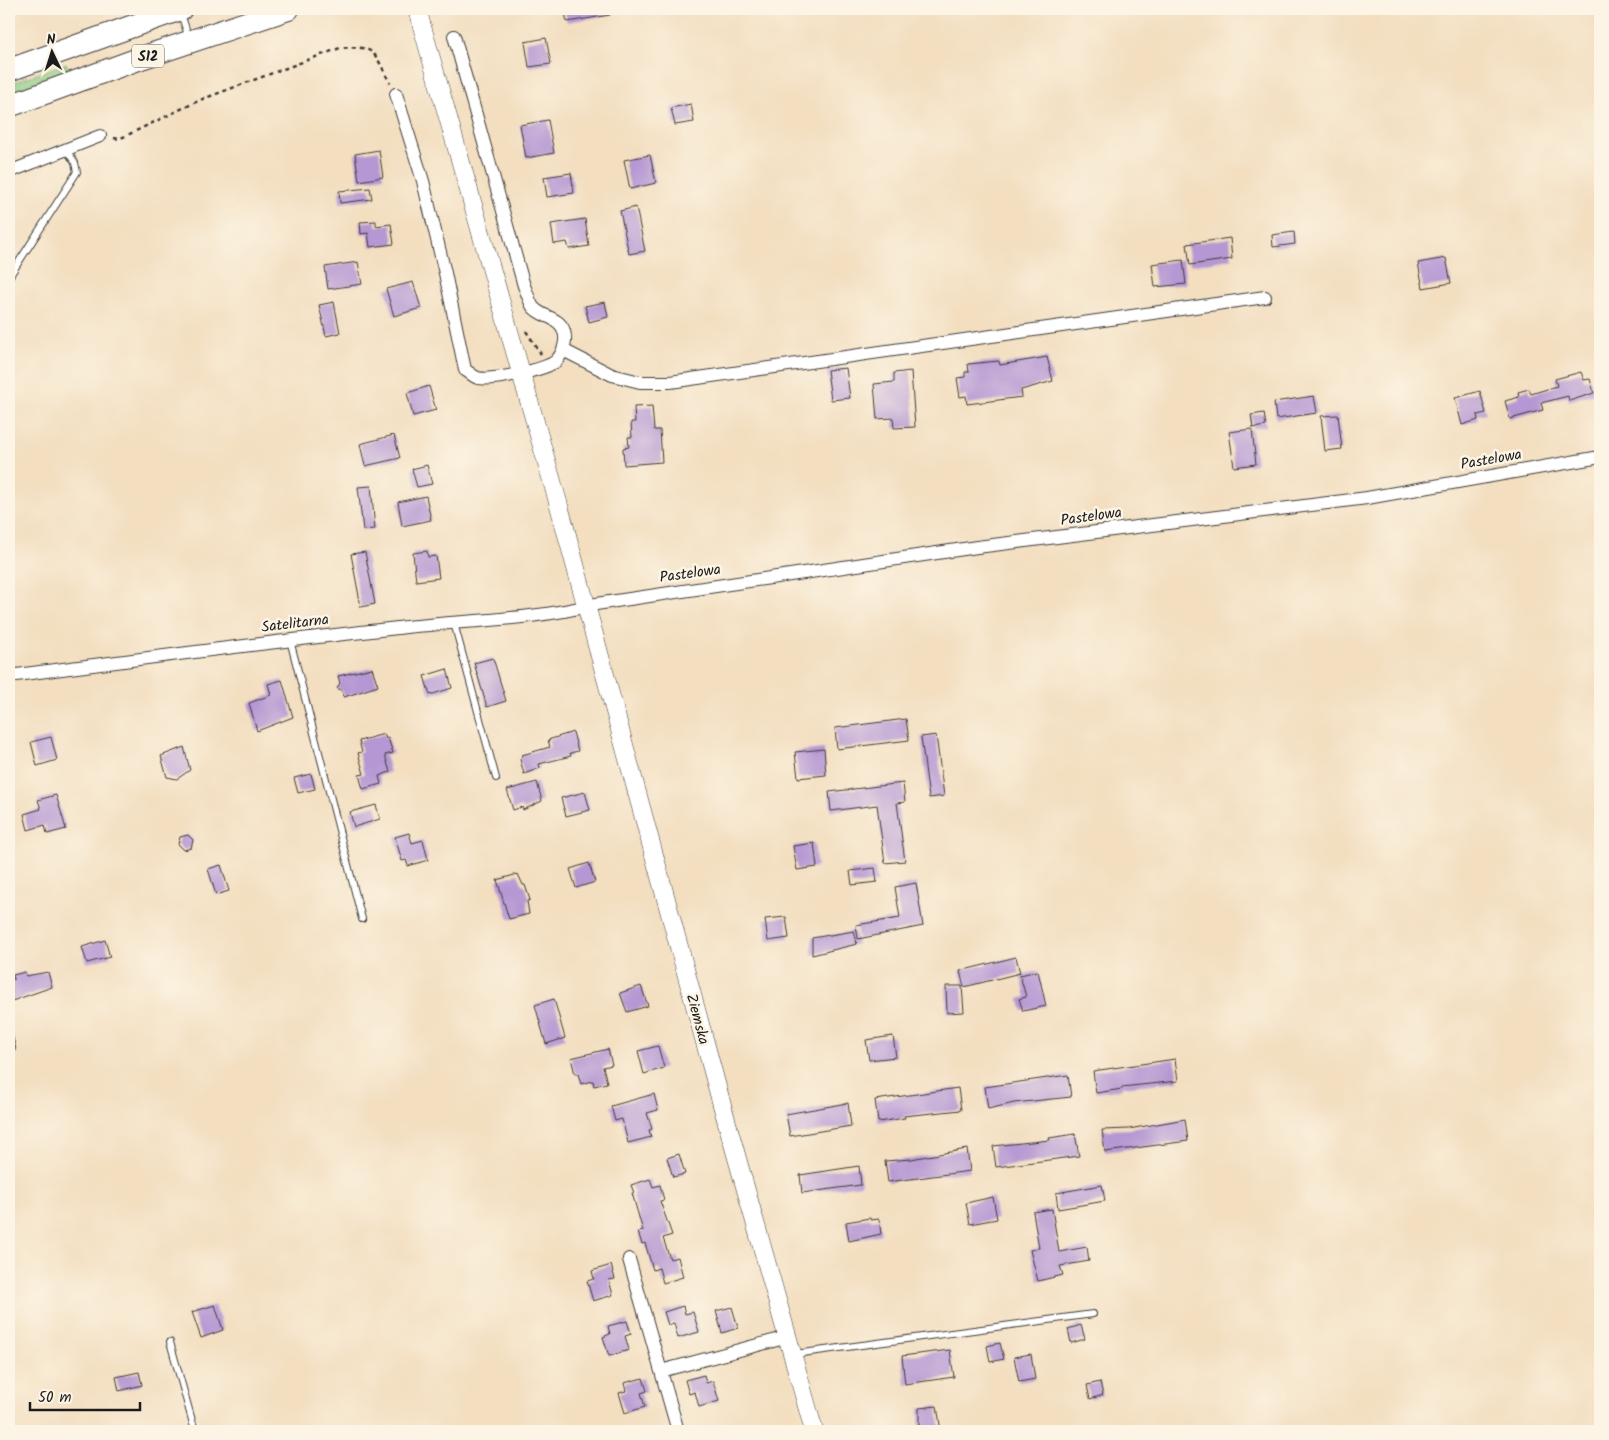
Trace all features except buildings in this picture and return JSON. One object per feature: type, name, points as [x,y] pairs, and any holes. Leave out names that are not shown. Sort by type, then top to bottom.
[{"type":"highway","name":"S12","points":[[9,70],[180,9]]},
{"type":"highway","name":"S12","points":[[9,106],[190,41],[288,9]]},
{"type":"street","name":"Ziemska","points":[[418,13],[586,606],[722,1105],[814,1431]]},
{"type":"street","points":[[396,94],[423,181],[446,273],[465,370],[477,378],[494,378],[547,366],[556,360],[563,350],[566,338],[563,327],[555,319],[534,308],[524,286],[454,36]]},
{"type":"street","points":[[9,172],[100,136]]},
{"type":"street","points":[[563,350],[612,375],[640,382],[670,382],[870,358],[1264,297]]},
{"type":"street","name":"Pastelowa","points":[[586,606],[978,547],[1368,498],[1600,457]]},
{"type":"street","name":"Satelitarna","points":[[9,676],[290,640],[566,612],[586,606]]},
{"type":"street","points":[[629,1259],[678,1431]]},
{"type":"street","points":[[661,1371],[788,1337]]},
{"type":"lane","points":[[180,9],[190,41]]},
{"type":"lane","points":[[9,277],[77,172],[75,163],[66,149]]},
{"type":"lane","points":[[454,624],[496,778]]},
{"type":"lane","points":[[290,640],[362,919]]},
{"type":"lane","points":[[9,1036],[12,1048]]},
{"type":"lane","points":[[793,1354],[1093,1314]]},
{"type":"lane","points":[[170,1342],[194,1431]]},
{"type":"path","points":[[100,136],[119,139],[200,100],[340,48],[361,46],[373,52],[396,94]]},
{"type":"green space","points":[[66,63],[70,73],[9,96],[9,84]]}]
